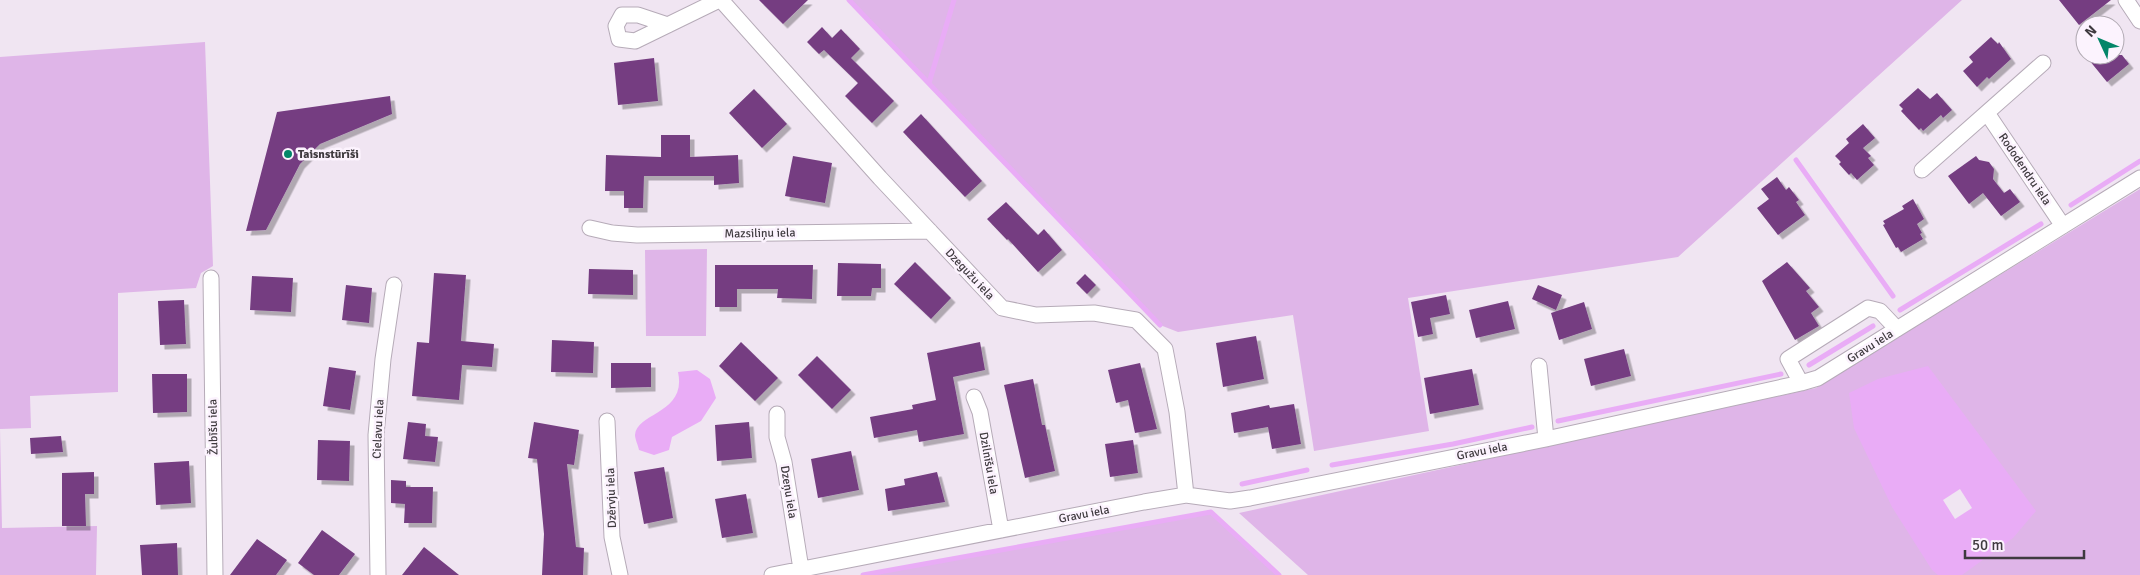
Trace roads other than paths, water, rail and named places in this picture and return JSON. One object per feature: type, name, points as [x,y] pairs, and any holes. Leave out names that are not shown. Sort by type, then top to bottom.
[{"type":"street","points":[[668,25],[720,0]]},
{"type":"street","name":"Dzegužu iela","points":[[720,0],[1002,308],[1036,315],[1094,313],[1136,320],[1165,349],[1176,412],[1186,495]]},
{"type":"street","points":[[2126,0],[2140,21]]},
{"type":"street","points":[[1922,170],[2043,63]]},
{"type":"street","name":"Rododendru iela","points":[[1987,113],[2063,226]]},
{"type":"street","name":"Gravu iela","points":[[772,575],[1186,495],[1230,501],[1250,498],[1546,439],[1801,383],[1818,378],[2140,178]]},
{"type":"street","name":"Mazsiliņu iela","points":[[590,228],[612,233],[637,234],[930,231]]},
{"type":"street","name":"Žubīšu iela","points":[[211,278],[215,575]]},
{"type":"street","name":"Cielavu iela","points":[[378,575],[376,435],[383,359],[394,285]]},
{"type":"street","points":[[1801,383],[1788,359],[1868,308],[1880,311],[1897,329]]},
{"type":"street","points":[[1539,366],[1546,439]]},
{"type":"street","name":"Dzilnīšu iela","points":[[974,397],[980,412],[1001,530]]},
{"type":"street","name":"Dzeņu iela","points":[[777,414],[777,437],[784,462],[801,569]]},
{"type":"street","name":"Dzērvju iela","points":[[607,421],[612,537],[620,575]]},
{"type":"waterway","points":[[849,0],[1160,325]]},
{"type":"waterway","points":[[929,83],[954,0]]},
{"type":"waterway","points":[[1796,160],[1893,296]]},
{"type":"waterway","points":[[2071,205],[2140,161]]},
{"type":"waterway","points":[[1900,310],[2041,224]]},
{"type":"waterway","points":[[1809,365],[1873,326]]},
{"type":"waterway","points":[[1558,421],[1781,374]]},
{"type":"waterway","points":[[1332,465],[1453,444],[1532,427]]},
{"type":"waterway","points":[[1242,484],[1307,470]]},
{"type":"waterway","points":[[863,575],[1211,512],[1279,575]]},
{"type":"place","name":"Taisnstūrīši","points":[[288,154]]}]
